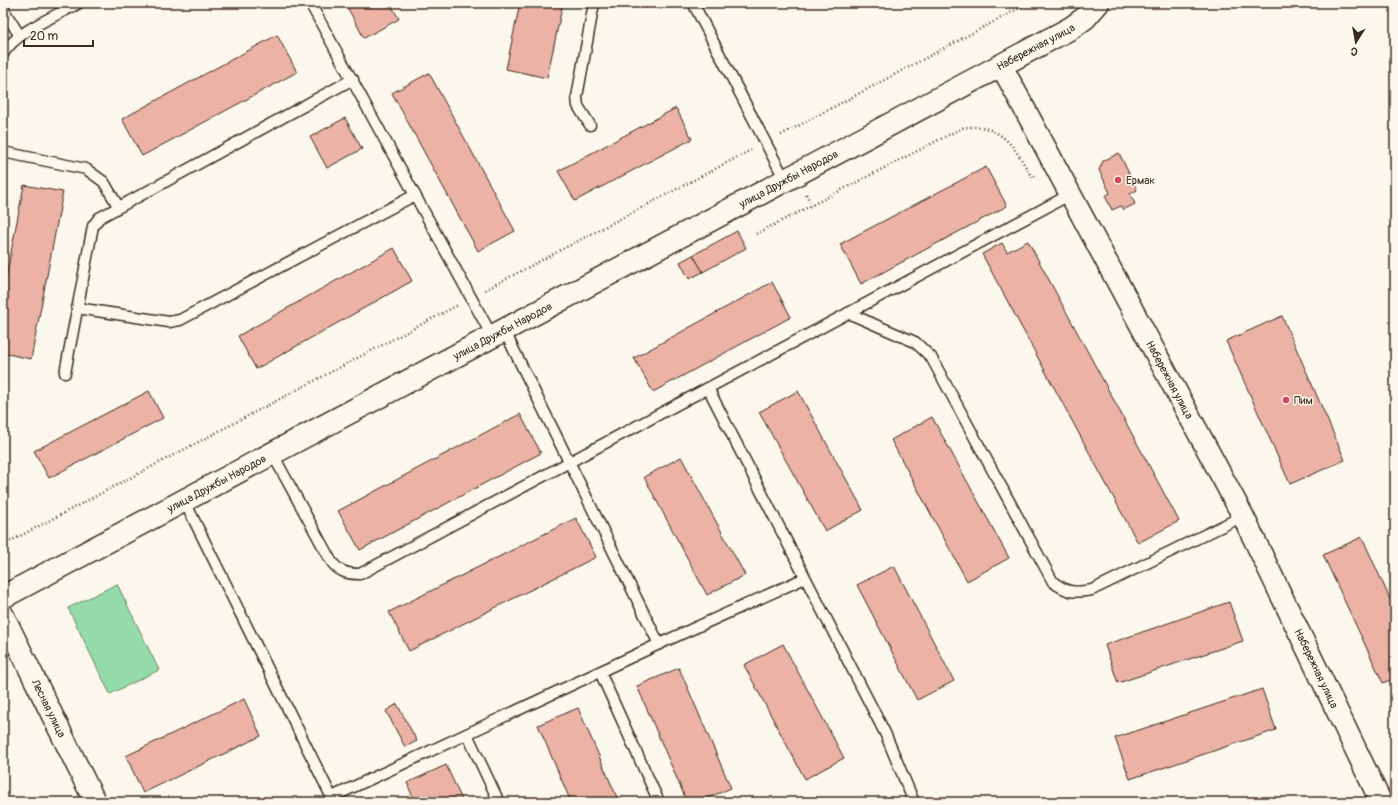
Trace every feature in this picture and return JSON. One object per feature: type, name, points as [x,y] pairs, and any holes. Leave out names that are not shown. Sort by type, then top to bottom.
[{"type":"main road","name":"Набережная улица","points":[[1001,65],[1071,28],[1085,18],[1098,3]]},
{"type":"main road","name":"улица Дружбы Народов","points":[[3,597],[1001,65]]},
{"type":"street","name":"Набережная улица","points":[[1001,65],[1243,516],[1382,802]]},
{"type":"street","name":"Лесная улица","points":[[3,615],[90,800]]},
{"type":"lane","points":[[3,54],[9,44],[20,36],[79,3]]},
{"type":"lane","points":[[310,3],[353,79],[471,298],[498,333],[570,462],[659,644]]},
{"type":"lane","points":[[590,125],[578,106],[577,97],[594,3]]},
{"type":"lane","points":[[693,3],[785,180]]},
{"type":"lane","points":[[3,9],[20,36]]},
{"type":"lane","points":[[65,373],[93,226],[98,218],[353,79]]},
{"type":"lane","points":[[3,152],[86,169],[104,182],[118,206]]},
{"type":"lane","points":[[272,453],[331,561],[338,570],[348,574],[360,574],[1071,194]]},
{"type":"lane","points":[[77,308],[168,322],[180,320],[415,195]]},
{"type":"lane","points":[[848,313],[915,342],[931,357],[1054,582],[1064,590],[1075,593],[1092,590],[1243,516]]},
{"type":"lane","points":[[708,388],[885,733],[914,802]]},
{"type":"lane","points":[[184,500],[333,799],[659,644],[805,578]]},
{"type":"lane","points":[[600,672],[659,802]]},
{"type":"lane","points":[[467,734],[499,802]]},
{"type":"path","points":[[3,545],[1029,3]]},
{"type":"path","points":[[756,234],[962,128],[979,127],[999,134],[1009,141],[1016,149],[1032,178]]},
{"type":"green space","points":[[117,584],[159,670],[110,694],[68,608]]},
{"type":"building","points":[[345,3],[390,3],[399,19],[364,38]]},
{"type":"building","points":[[520,3],[563,3],[547,78],[506,69]]},
{"type":"building","points":[[277,35],[297,72],[142,156],[122,119]]},
{"type":"building","points":[[429,73],[515,231],[478,251],[392,93]]},
{"type":"building","points":[[676,108],[692,139],[575,201],[558,171]]},
{"type":"building","points":[[345,118],[362,149],[327,168],[310,137]]},
{"type":"building","name":"Ермак","points":[[1119,153],[1137,190],[1130,194],[1135,204],[1123,210],[1121,206],[1112,210],[1105,196],[1110,193],[1099,170],[1103,161]]},
{"type":"building","points":[[986,167],[1007,206],[861,284],[840,244]]},
{"type":"building","points":[[24,185],[63,192],[31,359],[3,353],[3,293]]},
{"type":"building","points":[[737,231],[746,248],[703,272],[693,255]]},
{"type":"building","points":[[1028,241],[1179,521],[1138,543],[982,254],[1002,243],[1007,252]]},
{"type":"building","points":[[394,248],[412,281],[256,369],[238,336]]},
{"type":"building","points":[[693,255],[703,272],[689,279],[680,262]]},
{"type":"building","points":[[772,282],[791,317],[653,392],[634,358]]},
{"type":"building","name":"Пим","points":[[1282,316],[1345,460],[1290,484],[1226,341]]},
{"type":"building","points":[[149,391],[163,418],[49,478],[34,451]]},
{"type":"building","points":[[798,391],[863,510],[825,531],[759,412]]},
{"type":"building","points":[[520,414],[541,453],[360,550],[338,511]]},
{"type":"building","points":[[932,417],[1009,558],[967,581],[891,440]]},
{"type":"building","points":[[681,457],[745,575],[707,595],[644,477]]},
{"type":"building","points":[[576,518],[596,557],[409,651],[389,612]]},
{"type":"building","points":[[1362,537],[1395,610],[1395,678],[1383,683],[1323,555]]},
{"type":"building","points":[[894,566],[954,681],[917,700],[857,585]]},
{"type":"building","points":[[1229,602],[1243,641],[1118,683],[1105,645]]},
{"type":"building","points":[[783,644],[844,758],[805,779],[744,665]]},
{"type":"building","points":[[679,668],[731,788],[698,802],[687,802],[637,686]]},
{"type":"building","points":[[1262,689],[1276,730],[1130,779],[1115,738]]},
{"type":"building","points":[[244,699],[261,736],[143,793],[126,756]]},
{"type":"building","points":[[397,704],[417,741],[405,747],[386,711]]},
{"type":"building","points":[[578,708],[619,802],[571,802],[538,725]]},
{"type":"building","points":[[446,765],[463,802],[415,802],[407,783]]},
{"type":"place","name":"Ермак","points":[[1118,180]]},
{"type":"place","name":"Пим","points":[[1286,400]]}]
